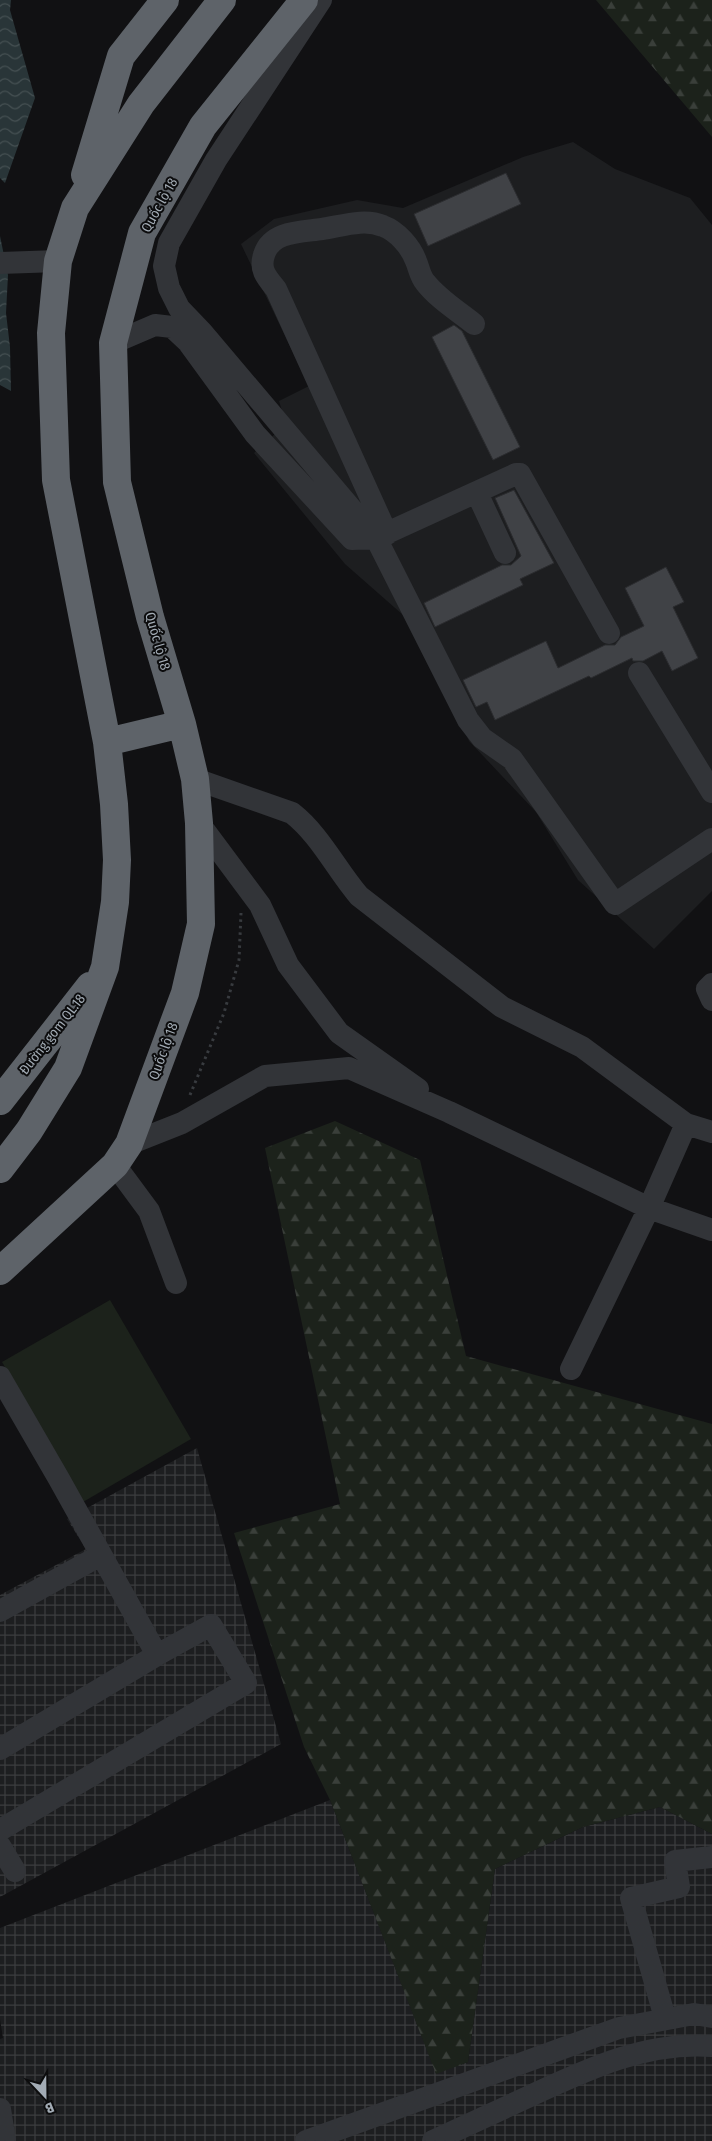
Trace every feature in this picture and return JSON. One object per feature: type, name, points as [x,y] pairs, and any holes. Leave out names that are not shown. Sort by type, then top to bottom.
[{"type":"highway","points":[[0,1169],[29,1131],[68,1068],[105,967],[115,902],[114,804],[106,742],[56,480],[51,333],[58,261],[121,56],[165,0]]},
{"type":"highway","points":[[75,208],[141,104],[222,0]]},
{"type":"highway","name":"Quốc lộ 18","points":[[0,1272],[122,1155],[184,993],[201,924],[200,823],[195,779],[182,724],[150,617],[117,482],[113,343],[142,233],[203,126],[304,0]]},
{"type":"highway","points":[[106,742],[182,724]]},
{"type":"highway","name":"Đường gom QL.18","points":[[0,1101],[105,967]]},
{"type":"street","points":[[321,0],[216,160],[169,243],[164,266],[169,288],[179,308],[382,536]]},
{"type":"street","points":[[474,324],[435,294],[423,281],[411,250],[395,233],[383,226],[363,222],[286,235],[273,240],[266,247],[262,266],[265,275],[276,289],[382,536],[468,720],[482,738],[512,759],[615,904],[712,838]]},
{"type":"street","points":[[3,263],[58,261]]},
{"type":"street","points":[[113,343],[155,325],[172,327],[188,342],[255,434],[352,539],[382,536],[516,474],[522,476],[609,633]]},
{"type":"street","points":[[476,493],[505,553]]},
{"type":"street","points":[[639,673],[712,792]]},
{"type":"street","points":[[195,779],[292,813],[306,824],[345,880],[359,896],[502,1006],[582,1047],[686,1124],[712,1132]]},
{"type":"street","points":[[200,823],[260,905],[288,965],[340,1033],[449,1112]]},
{"type":"street","points":[[712,984],[707,989],[712,1000]]},
{"type":"street","points":[[176,1283],[148,1211],[122,1155],[265,1076],[349,1068],[449,1112],[649,1208],[712,1230]]},
{"type":"street","points":[[571,1369],[649,1208],[686,1124]]},
{"type":"street","points":[[0,1377],[156,1655]]},
{"type":"street","points":[[0,1611],[101,1555]]},
{"type":"street","points":[[0,1749],[156,1655],[211,1625],[246,1683],[0,1830]]},
{"type":"street","points":[[0,1846],[15,1871]]},
{"type":"street","points":[[665,2018],[631,1898],[678,1887],[675,1861],[712,1857]]},
{"type":"street","points":[[306,2141],[619,2028],[694,2014],[712,2017]]},
{"type":"street","points":[[433,2141],[598,2066],[660,2048],[695,2045],[712,2046]]},
{"type":"street","points":[[0,2109],[5,2141]]},
{"type":"path","points":[[189,1098],[224,1013],[239,960],[241,912]]},
{"type":"shaded area","points":[[573,142],[615,169],[690,198],[712,225],[712,891],[654,949],[578,880],[536,812],[469,741],[411,622],[345,564],[254,453],[286,424],[279,401],[309,386],[241,244],[274,219],[357,200],[403,208],[523,157]]},
{"type":"shaded area","points":[[197,1448],[281,1744],[0,1897],[0,1595],[86,1549],[67,1519]]},
{"type":"shaded area","points":[[330,1800],[436,2073],[468,2062],[495,1869],[583,1827],[660,1807],[712,1834],[712,2141],[0,2141],[0,2039],[3,2038],[0,2019],[0,1928]]},
{"type":"green space","points":[[596,0],[712,0],[712,137]]},
{"type":"green space","points":[[335,1121],[420,1160],[466,1356],[712,1424],[712,1834],[660,1807],[583,1827],[495,1869],[468,2062],[436,2074],[330,1800],[304,1747],[234,1533],[340,1504],[265,1148]]},
{"type":"green space","points":[[110,1300],[191,1439],[83,1502],[2,1362]]},
{"type":"water","points":[[0,0],[11,0],[10,10],[35,98],[5,183],[0,178]]},
{"type":"water","points":[[0,236],[8,275],[6,313],[10,347],[11,391],[0,385]]},
{"type":"building","points":[[506,173],[521,204],[428,246],[414,214]]},
{"type":"building","points":[[454,325],[462,331],[520,447],[493,460],[432,337]]},
{"type":"building","points":[[514,490],[554,563],[520,579],[523,585],[435,627],[424,603],[502,565],[511,565],[521,556],[495,498]]},
{"type":"building","points":[[666,567],[684,602],[673,607],[698,658],[672,671],[662,651],[643,661],[633,661],[632,658],[495,720],[487,702],[476,707],[463,680],[546,641],[558,668],[605,645],[615,645],[621,637],[644,626],[625,588]]}]
